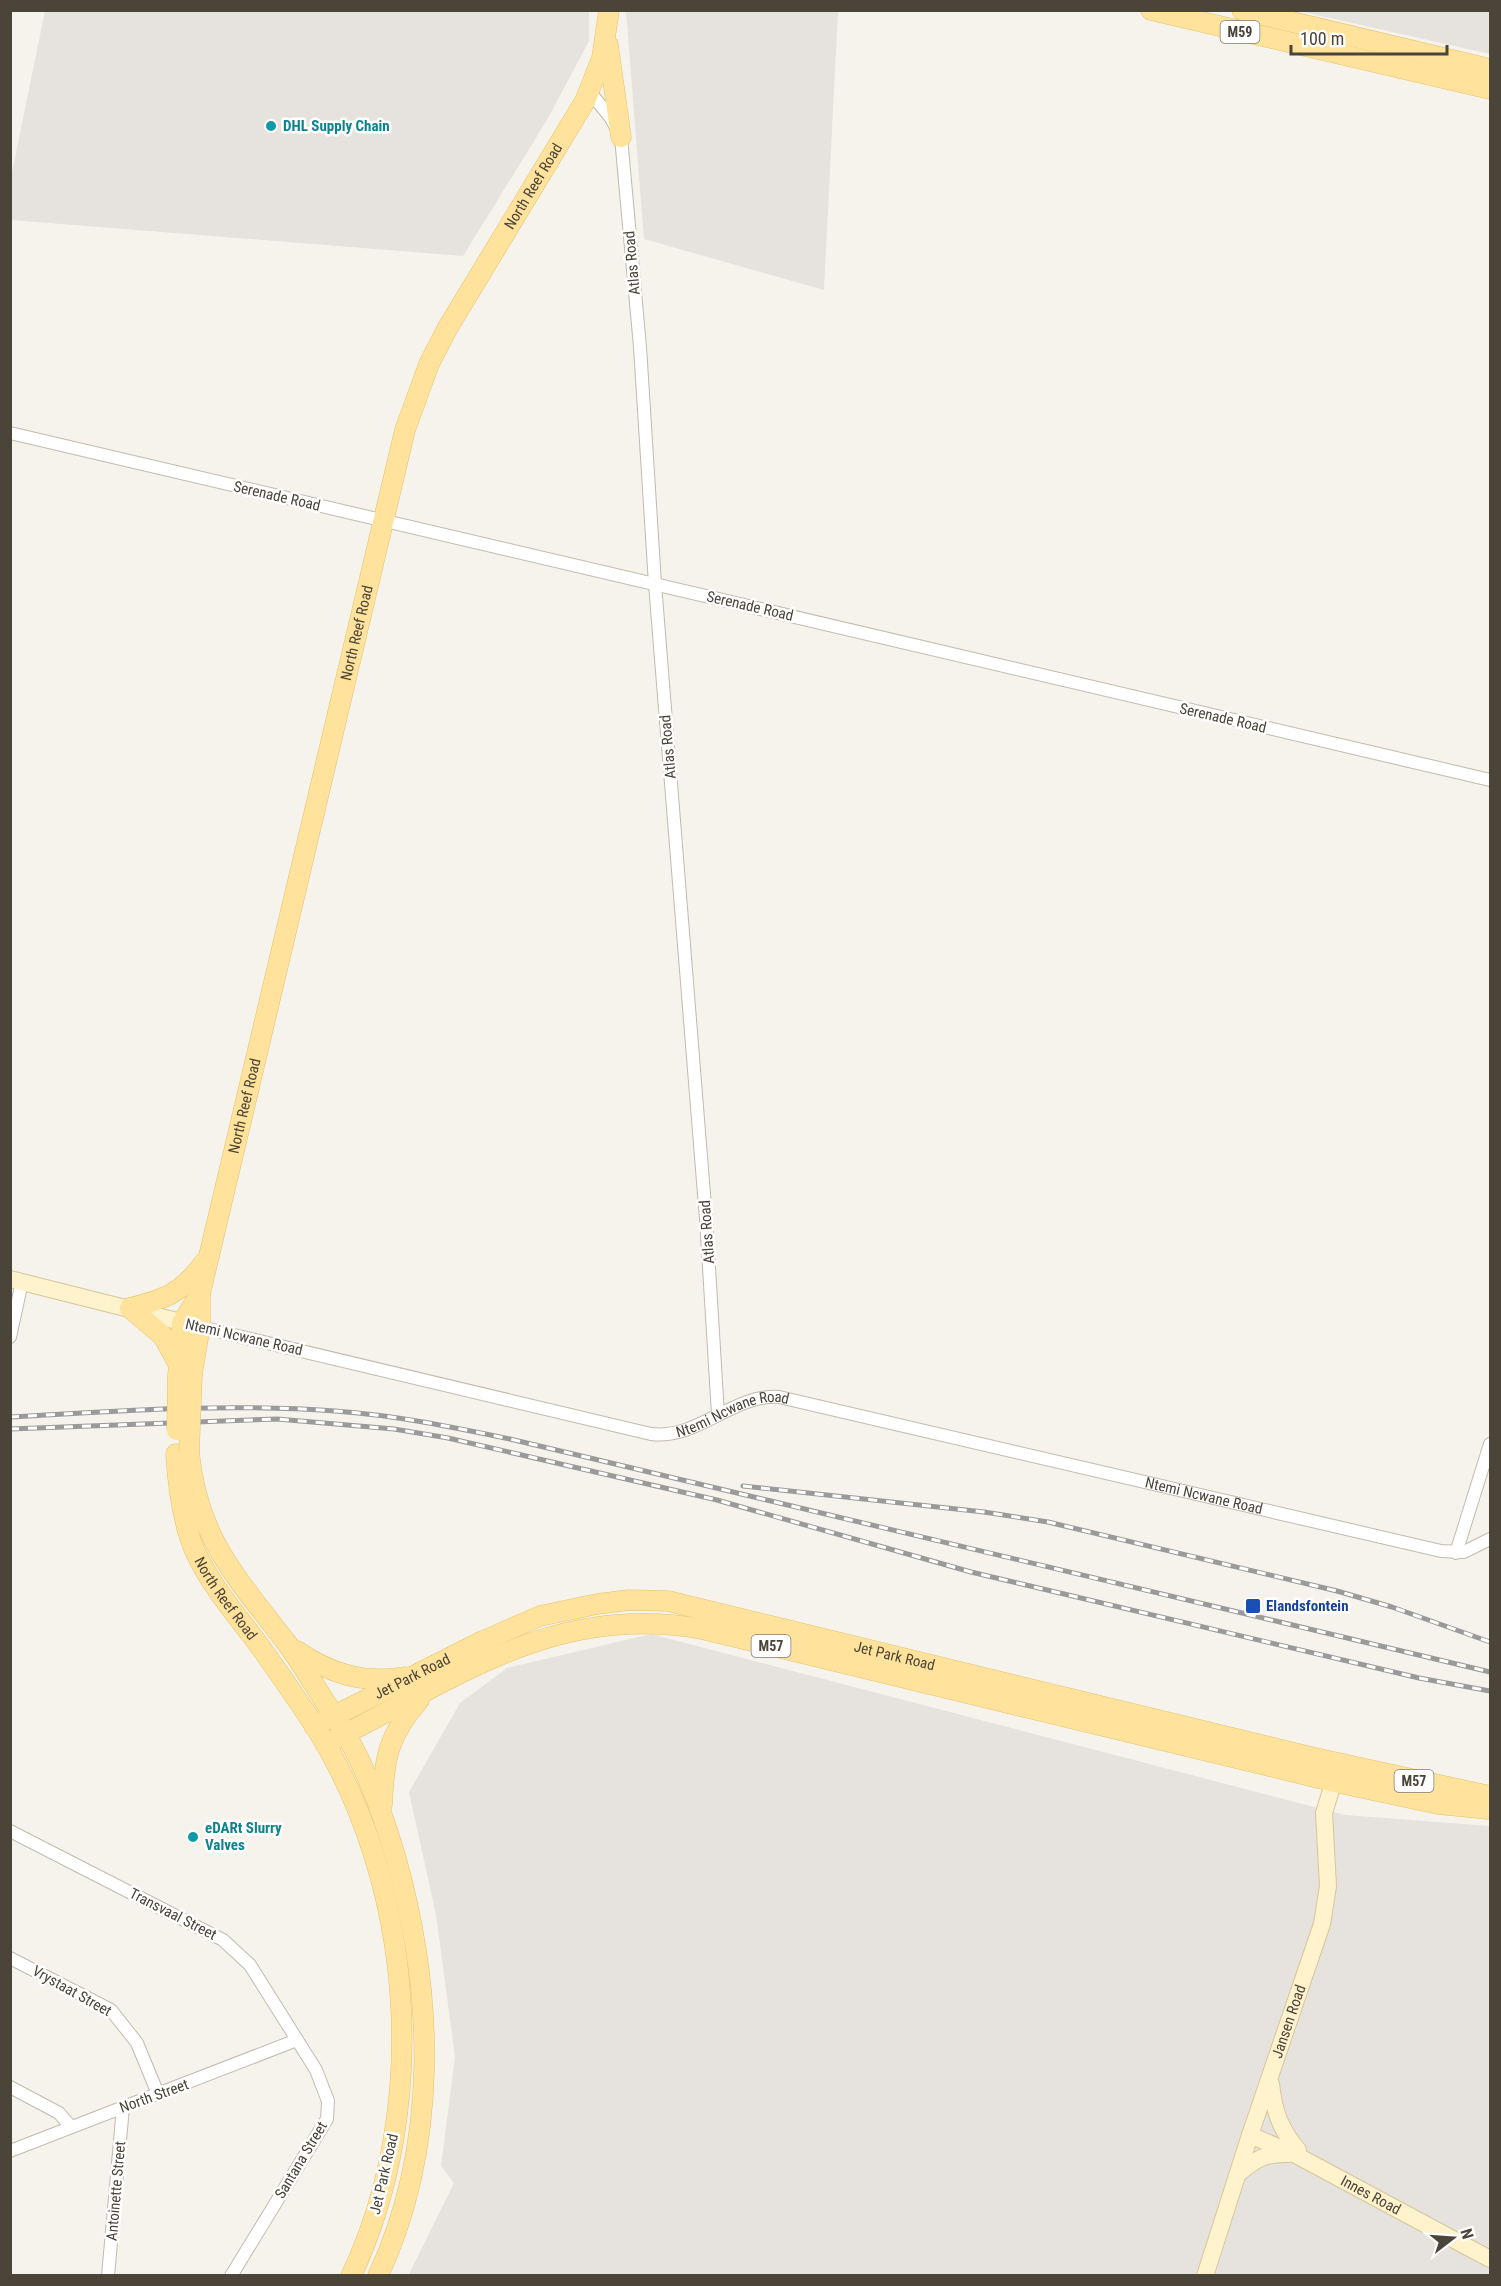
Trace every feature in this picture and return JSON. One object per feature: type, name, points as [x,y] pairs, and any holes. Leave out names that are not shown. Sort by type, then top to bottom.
[{"type":"main road","name":"North Reef Road","points":[[325,1744],[280,1673],[212,1582],[195,1551],[181,1500],[183,1372],[191,1325],[211,1254],[400,446],[429,364],[447,329],[590,91],[607,36],[609,10]]},
{"type":"main road","name":"M59","points":[[1151,10],[1491,89]]},
{"type":"main road","name":"M59","points":[[1242,10],[1491,69]]},
{"type":"main road","points":[[607,36],[621,137]]},
{"type":"main road","points":[[130,1308],[179,1291],[191,1281],[211,1254]]},
{"type":"main road","points":[[130,1308],[163,1336],[183,1372]]},
{"type":"main road","name":"North Reef Road","points":[[182,1453],[206,1527],[222,1555],[287,1644],[345,1734]]},
{"type":"main road","name":"Jet Park Road","points":[[351,2276],[365,2246],[384,2185],[396,2121],[402,2049],[399,1978],[387,1909],[369,1842],[348,1789],[325,1744],[345,1734],[421,1684],[522,1623],[559,1610],[629,1600],[668,1601],[1337,1773],[1438,1804],[1491,1809]]},
{"type":"main road","points":[[287,1644],[317,1665],[346,1676],[421,1684],[388,1749],[384,1767],[382,1811]]},
{"type":"main road","name":"Jet Park Road","points":[[314,1726],[421,1684]]},
{"type":"main road","name":"Jet Park Road","points":[[345,1734],[382,1811],[405,1892],[417,1949],[423,1995],[425,2046],[418,2127],[411,2174],[398,2222],[378,2276]]},
{"type":"main road","name":"Jet Park Road","points":[[1337,1773],[1491,1796]]},
{"type":"street","name":"Atlas Road","points":[[590,91],[611,118],[621,137],[640,347],[655,584],[708,1241],[718,1414]]},
{"type":"street","name":"Serenade Road","points":[[10,433],[1491,780]]},
{"type":"street","name":"Ntemi Ncwane Road","points":[[16,1281],[651,1434],[680,1431],[740,1403],[758,1398],[790,1399],[1456,1553]]},
{"type":"street","points":[[10,1338],[16,1281]]},
{"type":"street","points":[[1456,1553],[1491,1444]]},
{"type":"street","points":[[1486,1457],[1491,1469]]},
{"type":"street","points":[[1456,1553],[1491,1539]]},
{"type":"street","name":"Jansen Road","points":[[1205,2276],[1251,2130],[1270,2080],[1325,1911],[1328,1872],[1323,1823],[1325,1806],[1337,1773]]},
{"type":"street","name":"Transvaal Street","points":[[10,1831],[223,1940],[250,1965],[297,2040]]},
{"type":"street","name":"Vrystaat Street","points":[[10,1958],[111,2010],[137,2043],[158,2094]]},
{"type":"street","name":"North Street","points":[[10,2151],[297,2040]]},
{"type":"street","name":"Santana Street","points":[[231,2276],[327,2119],[328,2101],[324,2087],[297,2040]]},
{"type":"street","points":[[1237,2175],[1254,2160],[1268,2154],[1296,2152],[1276,2116],[1270,2080]]},
{"type":"street","points":[[10,2087],[59,2113],[71,2127]]},
{"type":"street","name":"Antoinette Street","points":[[108,2276],[123,2107]]},
{"type":"street","name":"Innes Road","points":[[1251,2130],[1491,2250]]},
{"type":"street","name":"Innes Road","points":[[1296,2152],[1491,2259]]},
{"type":"shaded area","points":[[45,11],[589,11],[589,41],[547,120],[463,256],[11,220],[11,177]]},
{"type":"shaded area","points":[[626,11],[838,11],[824,290],[644,239]]},
{"type":"shaded area","points":[[1299,11],[1490,11],[1490,54],[1348,22]]},
{"type":"shaded area","points":[[651,1634],[1345,1815],[1490,1826],[1490,2275],[408,2276],[454,2183],[441,2166],[455,2057],[436,1915],[409,1792],[460,1703],[507,1668]]},
{"type":"railway","points":[[10,1417],[172,1409],[254,1408],[357,1413],[423,1422],[510,1439],[1490,1672]]},
{"type":"railway","points":[[10,1429],[277,1419],[394,1429],[448,1438],[717,1500],[971,1572],[1419,1678],[1490,1691]]},
{"type":"railway","points":[[743,1486],[984,1512],[1048,1522],[1337,1591],[1392,1607],[1490,1642]]},
{"type":"place","name":"DHL Supply Chain","points":[[271,126]]},
{"type":"place","name":"Elandsfontein","points":[[1253,1606]]},
{"type":"place","name":"eDARt Slurry Valves","points":[[193,1837]]}]
